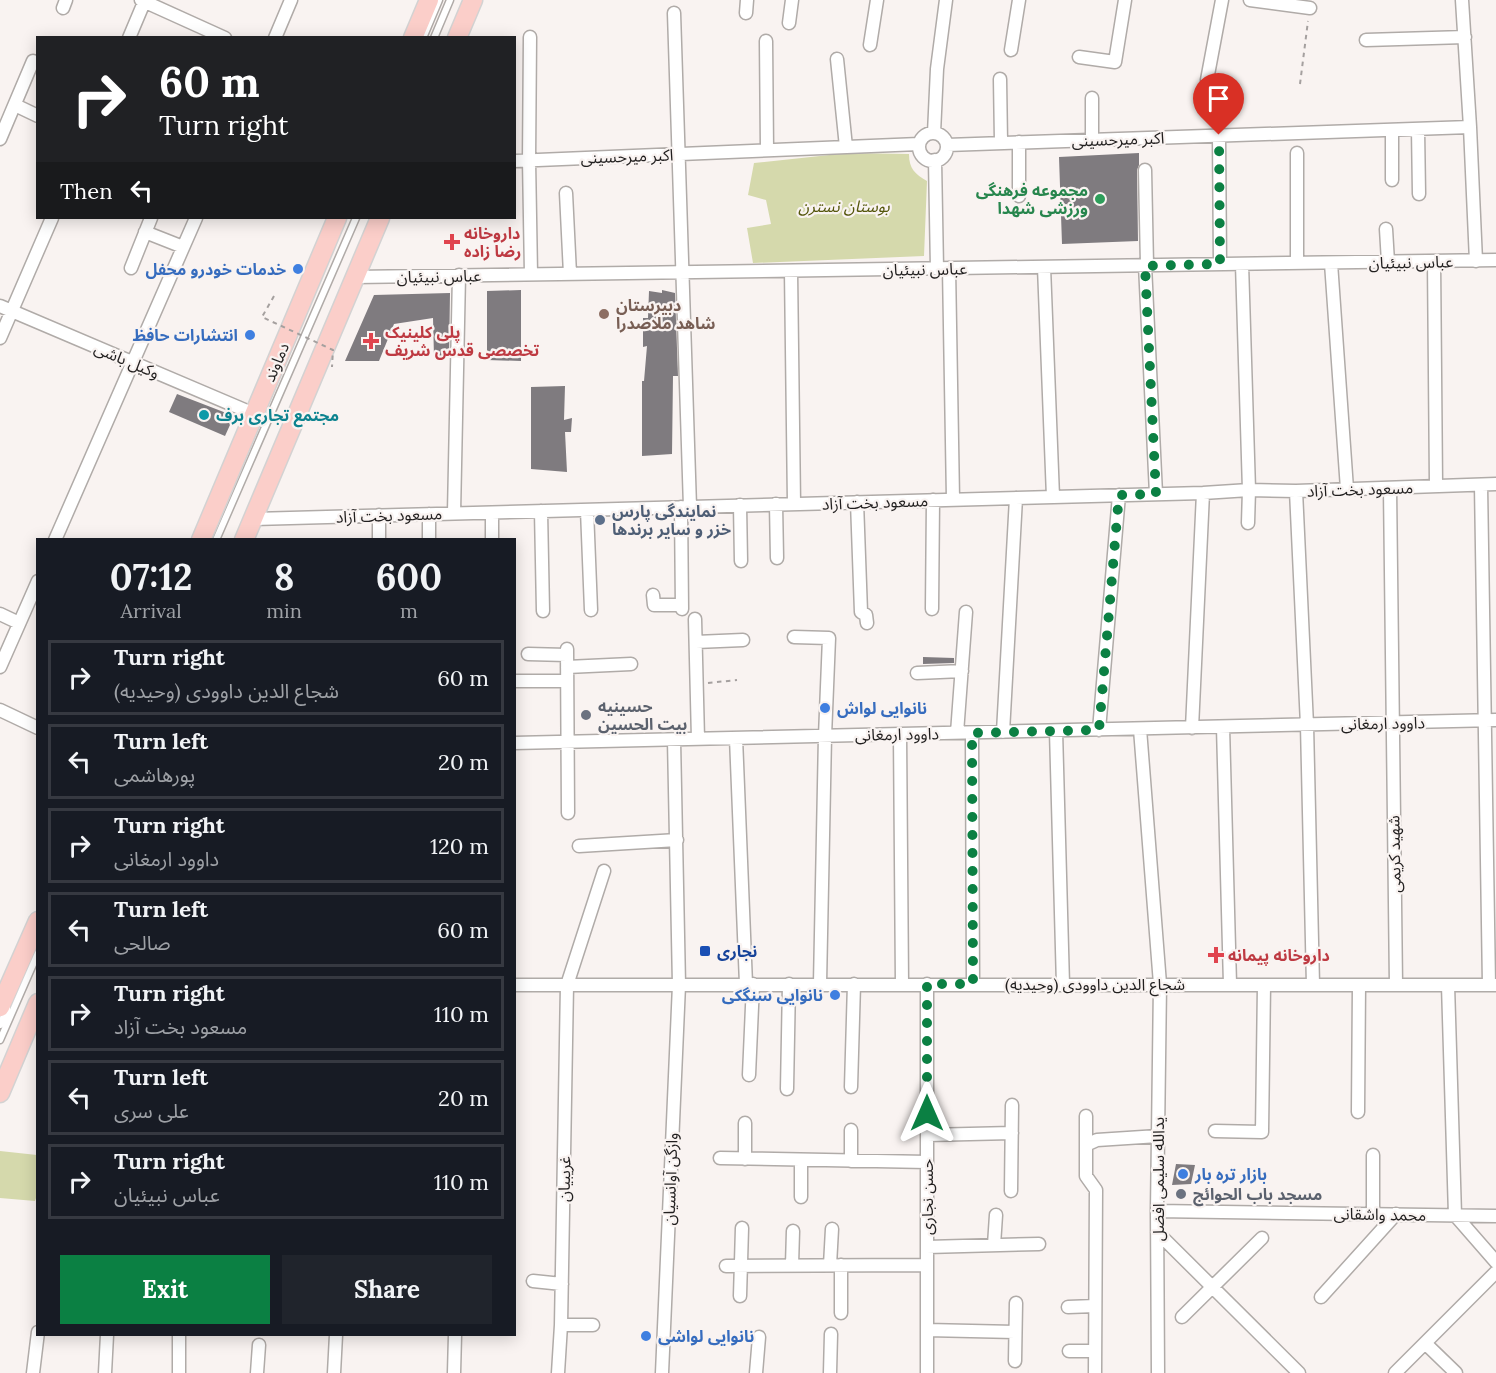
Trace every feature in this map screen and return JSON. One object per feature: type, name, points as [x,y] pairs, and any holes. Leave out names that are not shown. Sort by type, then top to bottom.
[{"type":"main road","points":[[414,36],[429,0]]},
{"type":"main road","points":[[458,36],[473,0]]},
{"type":"main road","name":"دماوند","points":[[202,538],[337,219]]},
{"type":"main road","points":[[245,538],[380,219]]},
{"type":"main road","points":[[0,1007],[36,926]]},
{"type":"main road","points":[[0,1093],[36,1008]]},
{"type":"street","points":[[130,36],[144,0],[221,36]]},
{"type":"street","points":[[276,36],[291,0]]},
{"type":"street","points":[[746,13],[747,0]]},
{"type":"street","points":[[789,23],[792,0]]},
{"type":"street","points":[[870,45],[877,0]]},
{"type":"street","points":[[934,132],[946,0]]},
{"type":"street","points":[[1011,50],[1019,0]]},
{"type":"street","points":[[1079,57],[1115,62],[1125,0]]},
{"type":"street","points":[[1207,80],[1222,0]]},
{"type":"street","points":[[1250,0],[1310,8]]},
{"type":"street","points":[[1462,0],[1476,261]]},
{"type":"street","points":[[653,595],[654,605],[682,607],[685,507],[682,271],[674,13]]},
{"type":"street","points":[[530,37],[531,274]]},
{"type":"street","points":[[1366,40],[1465,37]]},
{"type":"street","points":[[766,42],[767,150]]},
{"type":"street","points":[[837,59],[846,147]]},
{"type":"street","points":[[0,139],[33,61]]},
{"type":"street","points":[[1000,79],[1001,142]]},
{"type":"street","points":[[1092,98],[1092,139]]},
{"type":"street","points":[[15,105],[36,115]]},
{"type":"street","name":"اکبر میرحسینی","points":[[947,145],[1470,127]]},
{"type":"street","points":[[1418,129],[1419,194]]},
{"type":"street","points":[[1392,130],[1392,180]]},
{"type":"street","points":[[934,132],[942,136],[947,145],[943,156],[935,160],[926,159],[922,156],[919,144],[925,135],[934,132]]},
{"type":"street","points":[[1219,135],[1220,264]]},
{"type":"street","points":[[1019,142],[1019,195]]},
{"type":"street","name":"اکبر میرحسینی","points":[[516,161],[919,144]]},
{"type":"street","points":[[1297,153],[1297,263]]},
{"type":"street","points":[[935,160],[943,268],[953,499]]},
{"type":"street","points":[[1145,170],[1146,265],[1156,494]]},
{"type":"street","points":[[566,193],[570,274]]},
{"type":"street","points":[[0,338],[6,308],[51,219]]},
{"type":"street","points":[[131,268],[151,219]]},
{"type":"street","points":[[56,538],[196,219]]},
{"type":"street","points":[[1386,229],[1388,262]]},
{"type":"street","points":[[145,232],[183,247]]},
{"type":"street","name":"عباس نبیئیان","points":[[355,277],[1496,260]]},
{"type":"street","points":[[1434,261],[1436,485]]},
{"type":"street","points":[[1331,263],[1347,489]]},
{"type":"street","points":[[1242,264],[1248,523]]},
{"type":"street","points":[[1044,267],[1053,497]]},
{"type":"street","points":[[791,271],[794,504]]},
{"type":"street","points":[[454,513],[459,275]]},
{"type":"street","name":"وکیل باشی","points":[[6,308],[254,414]]},
{"type":"street","name":"مسعود بخت آزاد","points":[[253,519],[1496,484]]},
{"type":"street","points":[[1481,485],[1490,720],[1492,985]]},
{"type":"street","name":"شهید کریمی","points":[[1390,488],[1396,985]]},
{"type":"street","points":[[1296,491],[1308,725],[1313,985]]},
{"type":"street","points":[[1192,728],[1203,493]]},
{"type":"street","points":[[1099,730],[1119,495]]},
{"type":"street","points":[[1003,732],[1016,498]]},
{"type":"street","points":[[932,609],[933,500]]},
{"type":"street","points":[[857,502],[861,612],[866,615],[867,623]]},
{"type":"street","points":[[776,504],[777,558]]},
{"type":"street","points":[[740,505],[741,561]]},
{"type":"street","points":[[587,510],[591,610]]},
{"type":"street","points":[[541,511],[543,611]]},
{"type":"street","points":[[492,513],[492,538]]},
{"type":"street","points":[[429,514],[429,538]]},
{"type":"street","points":[[379,515],[379,538]]},
{"type":"street","points":[[0,668],[36,585]]},
{"type":"street","points":[[957,733],[966,612]]},
{"type":"street","points":[[0,614],[19,623]]},
{"type":"street","points":[[695,619],[698,739]]},
{"type":"street","points":[[794,637],[830,638],[825,736],[820,984]]},
{"type":"street","points":[[696,642],[743,640]]},
{"type":"street","points":[[528,654],[631,664]]},
{"type":"street","points":[[567,657],[568,813]]},
{"type":"street","points":[[916,673],[962,671]]},
{"type":"street","points":[[516,681],[567,681]]},
{"type":"street","points":[[0,711],[36,727]]},
{"type":"street","name":"داوود ارمغانی","points":[[516,743],[1490,720]]},
{"type":"street","points":[[1223,727],[1230,984]]},
{"type":"street","name":"یدالله سلیمی افضل","points":[[1140,729],[1160,984],[1157,1211],[1158,1373]]},
{"type":"street","points":[[1056,731],[1063,984]]},
{"type":"street","points":[[972,733],[973,984]]},
{"type":"street","points":[[900,734],[902,984]]},
{"type":"street","points":[[736,738],[749,984],[749,1075]]},
{"type":"street","name":"وازگن آوانسیان","points":[[662,1373],[679,985],[674,740]]},
{"type":"street","points":[[579,846],[677,840]]},
{"type":"street","name":"غریبیان","points":[[558,1373],[562,1284],[567,985],[604,871]]},
{"type":"street","points":[[787,1089],[789,984]]},
{"type":"street","points":[[851,1087],[854,984]]},
{"type":"street","name":"حسن نجاری","points":[[927,984],[927,1373]]},
{"type":"street","name":"شجاع الدین داوودی (وحیدیه)","points":[[516,985],[1492,985]]},
{"type":"street","points":[[1215,1131],[1262,1132],[1264,985]]},
{"type":"street","points":[[1358,1113],[1359,985]]},
{"type":"street","points":[[1448,985],[1455,1215],[1496,1262]]},
{"type":"street","points":[[1011,1191],[1012,1105]]},
{"type":"street","points":[[1086,1116],[1088,1144],[1086,1176],[1096,1190],[1095,1373]]},
{"type":"street","points":[[745,1124],[745,1159]]},
{"type":"street","points":[[851,1130],[851,1161]]},
{"type":"street","points":[[927,1135],[1012,1133]]},
{"type":"street","points":[[1088,1144],[1158,1136]]},
{"type":"street","points":[[1373,1155],[1373,1214]]},
{"type":"street","points":[[720,1158],[927,1162]]},
{"type":"street","points":[[801,1160],[801,1197]]},
{"type":"street","name":"محمد واشقانی","points":[[1157,1211],[1496,1216]]},
{"type":"street","points":[[1321,1297],[1396,1214]]},
{"type":"street","points":[[994,1245],[996,1215]]},
{"type":"street","points":[[740,1296],[742,1228]]},
{"type":"street","points":[[831,1229],[841,1312]]},
{"type":"street","points":[[792,1266],[793,1231]]},
{"type":"street","points":[[1157,1232],[1299,1373]]},
{"type":"street","points":[[1182,1317],[1262,1238]]},
{"type":"street","points":[[927,1247],[1039,1244]]},
{"type":"street","points":[[726,1266],[927,1265]]},
{"type":"street","points":[[1395,1373],[1496,1272]]},
{"type":"street","points":[[533,1281],[562,1284]]},
{"type":"street","points":[[1015,1361],[1016,1304]]},
{"type":"street","points":[[1068,1307],[1095,1306]]},
{"type":"street","points":[[561,1326],[593,1324]]},
{"type":"street","points":[[927,1330],[1015,1332]]},
{"type":"street","points":[[830,1373],[831,1334]]},
{"type":"street","points":[[33,1373],[38,1336]]},
{"type":"street","points":[[105,1373],[107,1336]]},
{"type":"street","points":[[179,1336],[179,1373]]},
{"type":"street","points":[[334,1373],[336,1336]]},
{"type":"street","points":[[454,1373],[455,1336]]},
{"type":"street","points":[[756,1373],[759,1337]]},
{"type":"street","points":[[1425,1343],[1456,1373]]},
{"type":"street","points":[[257,1373],[259,1345]]},
{"type":"street","points":[[1069,1352],[1095,1351]]},
{"type":"lane","points":[[424,36],[439,0]]},
{"type":"lane","points":[[435,36],[450,0]]},
{"type":"lane","points":[[217,538],[356,219]]},
{"type":"lane","points":[[209,538],[337,239]]},
{"type":"lane","points":[[0,1024],[36,942]]},
{"type":"lane","points":[[0,1040],[36,958]]},
{"type":"path","points":[[1300,84],[1310,8]]},
{"type":"path","points":[[274,296],[262,317],[333,350],[332,367]]},
{"type":"path","points":[[697,683],[737,680]]},
{"type":"green space","name":"بوستان نسترن","points":[[848,153],[909,154],[910,164],[914,170],[927,181],[924,256],[753,263],[747,228],[771,224],[766,200],[748,195],[754,163]]},
{"type":"green space","points":[[0,1151],[36,1155],[35,1201],[0,1198]]},
{"type":"building","name":"مجموعه فرهنگی ورزشی شهدا","points":[[1139,153],[1137,170],[1138,241],[1062,244],[1059,157]]},
{"type":"building","points":[[521,290],[521,361],[487,360],[487,291]]},
{"type":"building","points":[[662,290],[675,293],[678,376],[673,376],[672,454],[642,456],[642,381],[644,381],[647,346],[643,347],[643,318],[648,318],[649,291],[662,293]]},
{"type":"building","name":"پلی کلینیک تخصصی قدس شریف","points":[[450,293],[449,358],[434,357],[433,318],[394,324],[379,361],[345,361],[374,295]]},
{"type":"building","points":[[565,386],[564,420],[572,418],[571,432],[565,432],[567,472],[531,469],[531,387]]},
{"type":"building","name":"مجتمع تجاری برف","points":[[177,394],[234,416],[225,436],[169,412]]},
{"type":"building","points":[[923,657],[954,658],[954,663],[923,664]]},
{"type":"building","name":"بازار تره بار","points":[[1176,1164],[1195,1165],[1191,1184],[1172,1185]]},
{"type":"place","name":"مجموعه فرهنگی ورزشی شهدا","points":[[1100,199]]},
{"type":"place","name":"داروخانه رضا زاده","points":[[452,242]]},
{"type":"place","name":"خدمات خودرو محفل","points":[[298,269]]},
{"type":"place","name":"دبیرستان شاهد ملاصدرا","points":[[604,314]]},
{"type":"place","name":"انتشارات حافظ","points":[[250,335]]},
{"type":"place","name":"پلی کلینیک تخصصی قدس شریف","points":[[371,341]]},
{"type":"place","name":"مجتمع تجاری برف","points":[[204,415]]},
{"type":"place","name":"نمایندگی پارس خزر و سایر برندها","points":[[600,520]]},
{"type":"place","name":"نانوایی لواش","points":[[825,708]]},
{"type":"place","name":"حسینیه بیت الحسین","points":[[586,715]]},
{"type":"place","name":"نجاری","points":[[705,951]]},
{"type":"place","name":"داروخانه پیمانه","points":[[1216,955]]},
{"type":"place","name":"نانوایی سنگکی","points":[[835,995]]},
{"type":"place","name":"بازار تره بار","points":[[1183,1174]]},
{"type":"place","name":"مسجد باب الحوائج","points":[[1181,1194]]},
{"type":"place","name":"نانوایی لواشی","points":[[646,1336]]},
{"type":"route","points":[[927,1113],[927,984],[973,984],[972,733],[1099,730],[1119,495],[1156,494],[1145,266],[1220,264],[1219,135]]}]
